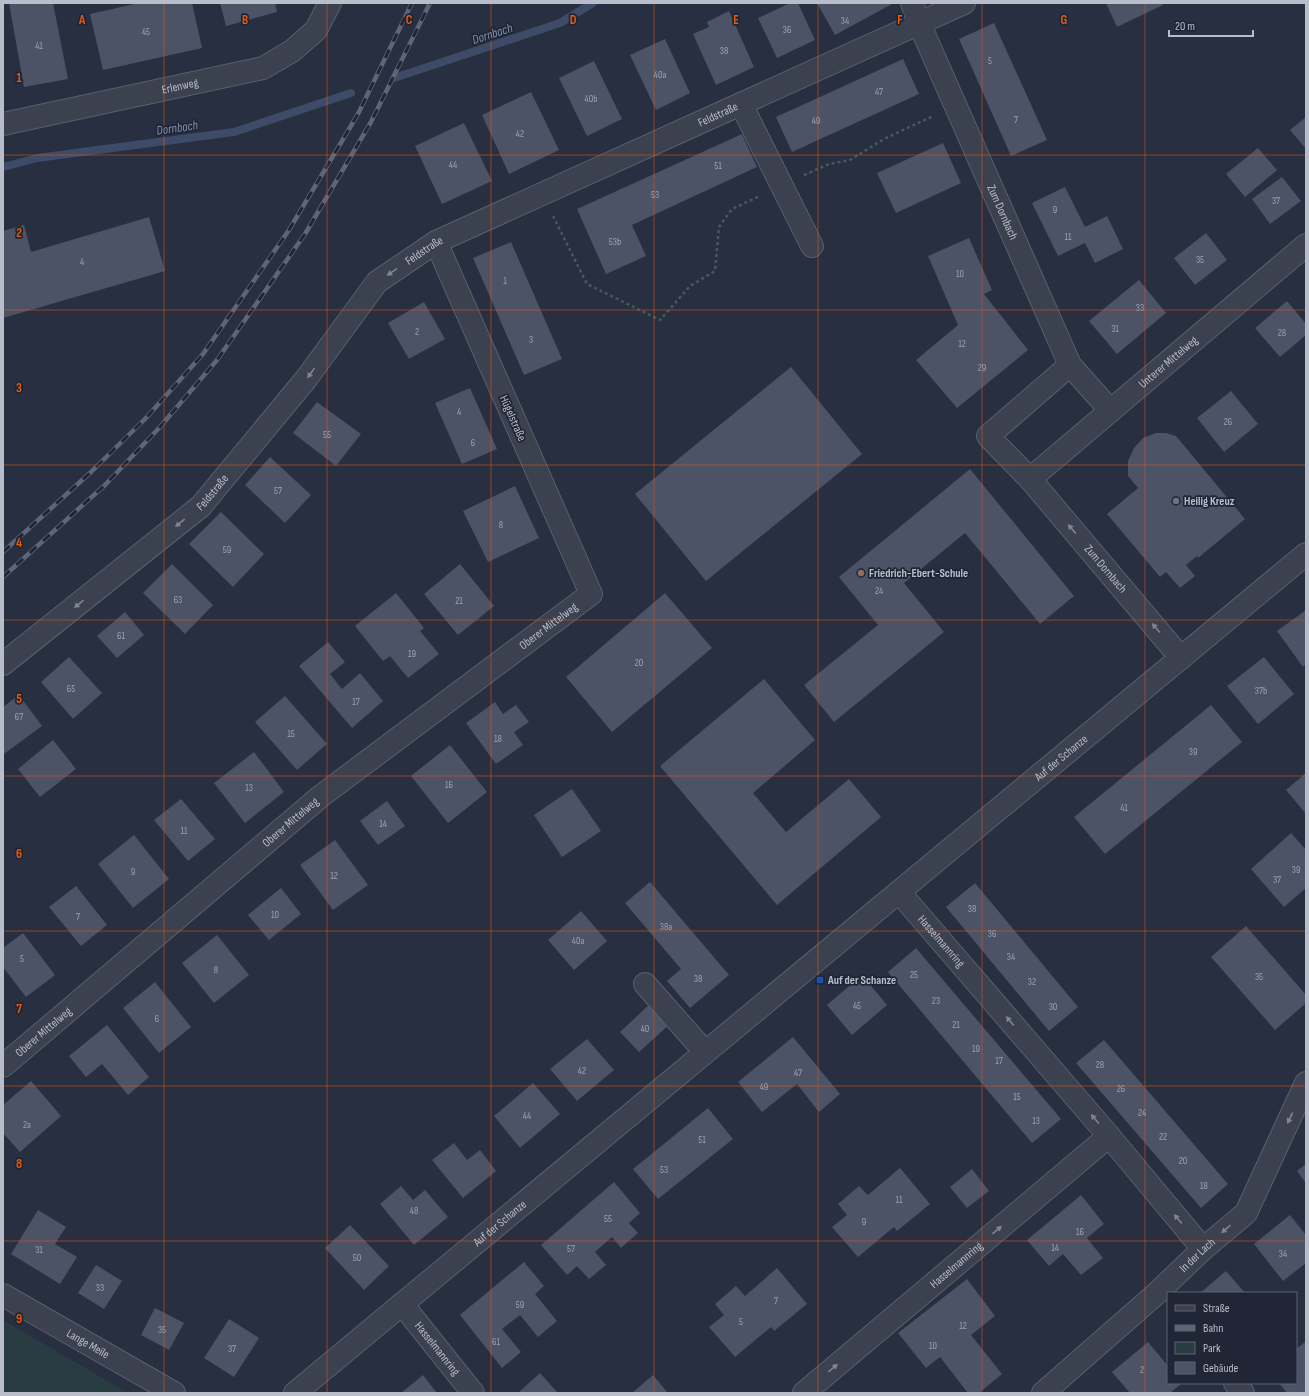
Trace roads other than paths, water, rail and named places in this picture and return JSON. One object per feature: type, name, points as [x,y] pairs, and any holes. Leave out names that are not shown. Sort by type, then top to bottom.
[{"type":"street","name":"Erlenweg","points":[[3,124],[263,68],[292,51],[316,30],[330,3]]},
{"type":"street","name":"Feldstraße","points":[[3,664],[201,506],[306,379],[377,282],[436,242],[741,104],[916,13],[964,3]]},
{"type":"street","name":"Zum Dornbach","points":[[916,13],[955,106],[1070,365],[1110,410]]},
{"type":"street","points":[[741,104],[812,246]]},
{"type":"street","name":"Hügelstraße","points":[[436,242],[590,594]]},
{"type":"street","name":"Unterer Mittelweg","points":[[1030,479],[1306,245]]},
{"type":"street","name":"Zum Dornbach","points":[[1070,365],[988,436],[1030,479],[1181,658]]},
{"type":"street","name":"Auf der Schanze","points":[[295,1393],[1306,554]]},
{"type":"street","name":"Oberer Mittelweg","points":[[3,1066],[321,796],[590,594]]},
{"type":"street","name":"Hasselmannring","points":[[899,892],[1109,1136],[1203,1249]]},
{"type":"street","points":[[645,984],[705,1052]]},
{"type":"street","name":"In der Lach","points":[[1168,1292],[1203,1249],[1246,1213],[1306,1083]]},
{"type":"street","name":"Hasselmannring","points":[[804,1393],[1109,1136]]},
{"type":"street","name":"Lange Meile","points":[[3,1295],[174,1393]]},
{"type":"street","name":"In der Lach","points":[[1043,1393],[1162,1299]]},
{"type":"street","name":"Hasselmannring","points":[[402,1304],[473,1393]]},
{"type":"street","points":[[1236,1384],[1243,1393]]},
{"type":"waterway","name":"Dornbach","points":[[394,78],[560,23],[593,3]]},
{"type":"waterway","name":"Dornbach","points":[[3,167],[37,158],[234,132],[351,93]]},
{"type":"railway","points":[[3,552],[91,472],[146,418],[203,354],[289,230],[358,114],[412,3]]},
{"type":"railway","points":[[3,577],[105,485],[160,427],[217,360],[305,234],[371,122],[430,3]]},
{"type":"place","name":"Heilig Kreuz","points":[[1176,501]]},
{"type":"place","name":"Friedrich-Ebert-Schule","points":[[861,573]]},
{"type":"place","name":"Auf der Schanze","points":[[820,980]]}]
